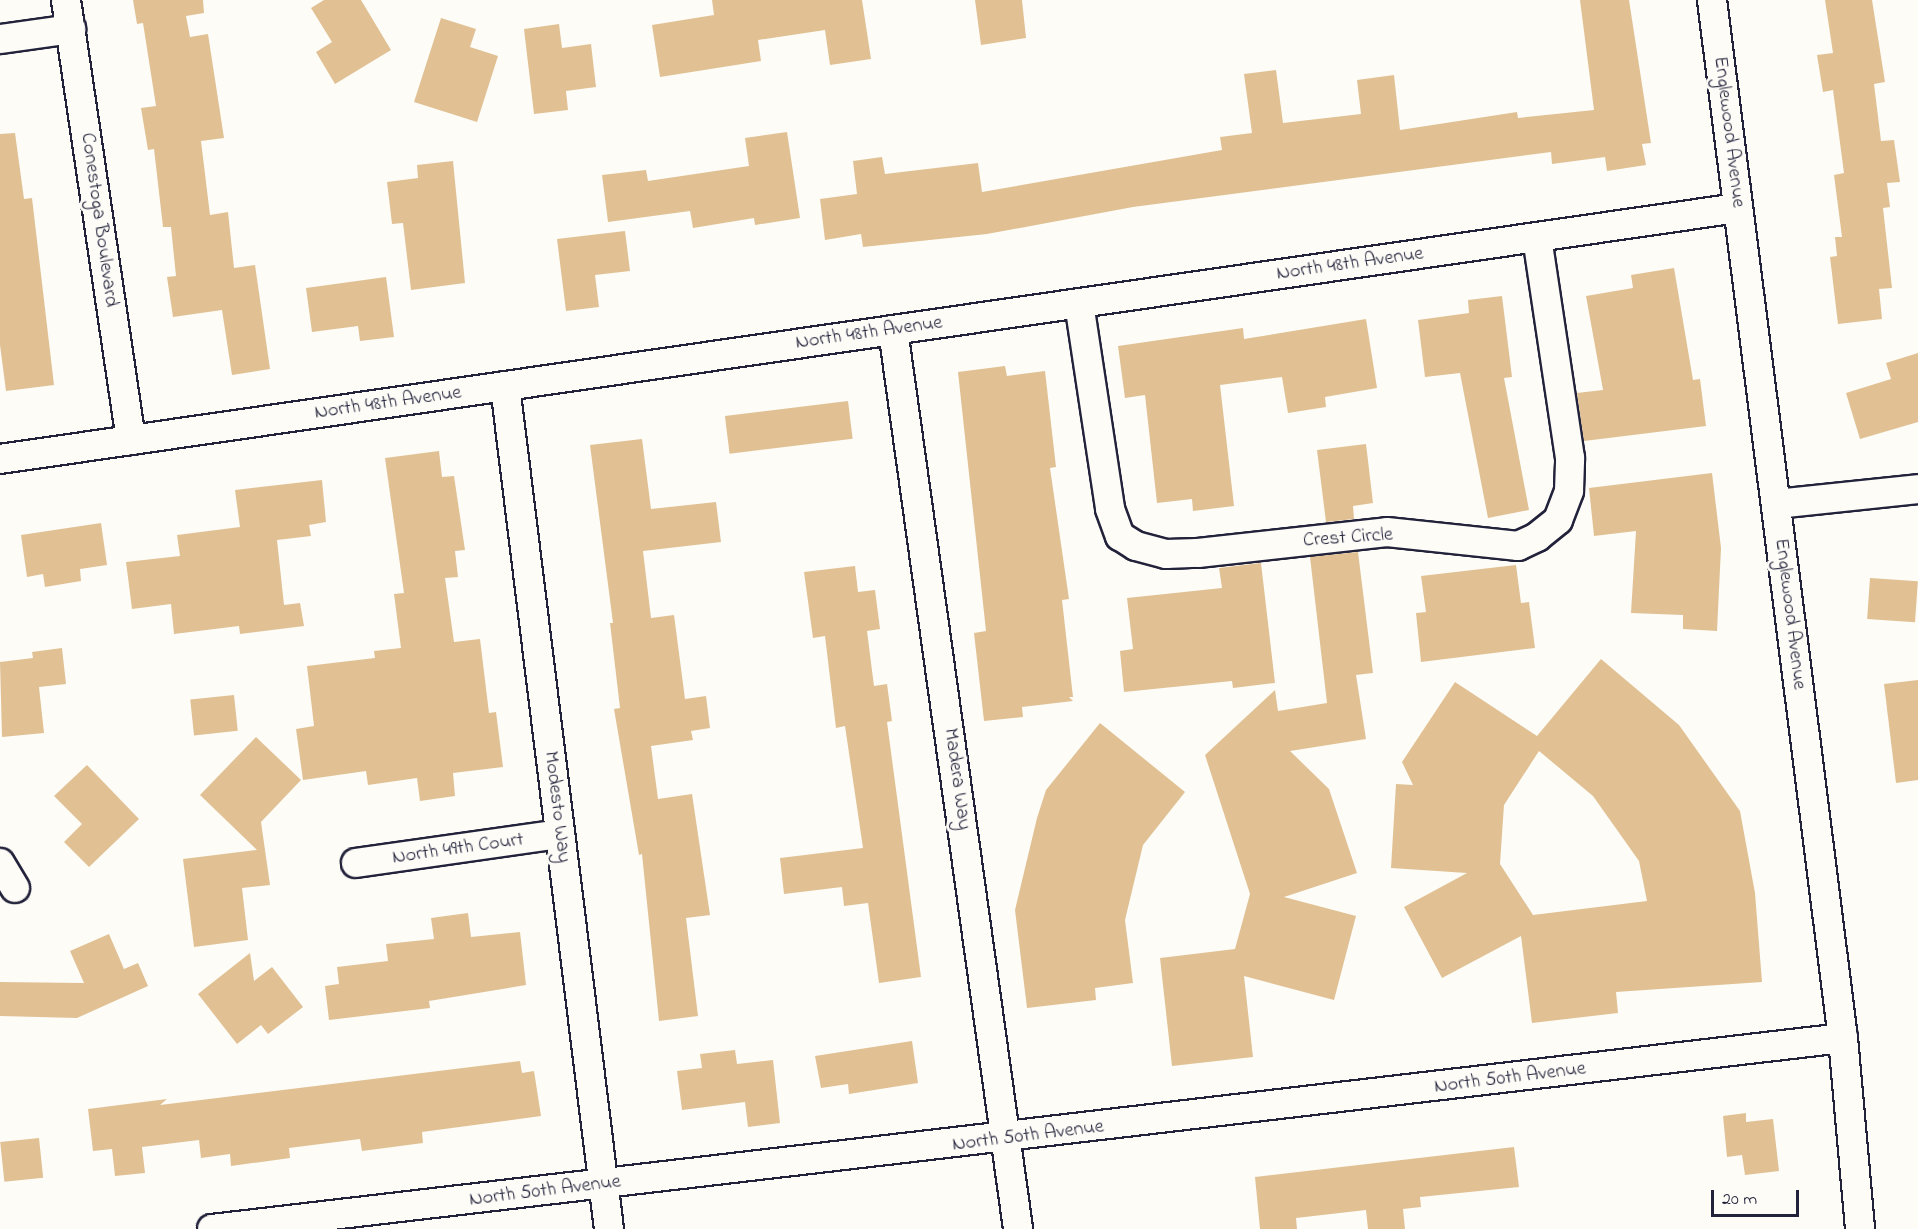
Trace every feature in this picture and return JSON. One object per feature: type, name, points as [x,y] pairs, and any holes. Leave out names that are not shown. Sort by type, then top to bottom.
[{"type":"street","name":"Conestoga Boulevard","points":[[66,0],[131,440]]},
{"type":"street","name":"Englewood Avenue","points":[[1712,0],[1843,1038],[1860,1229]]},
{"type":"street","points":[[0,39],[70,29]]},
{"type":"street","name":"North 48th Avenue","points":[[0,459],[1738,208]]},
{"type":"street","name":"Crest Circle","points":[[1079,303],[1110,509],[1120,536],[1136,546],[1166,554],[1198,553],[1387,532],[1518,546],[1537,537],[1558,520],[1569,491],[1570,458],[1537,237]]},
{"type":"street","name":"Madera Way","points":[[893,330],[1018,1229]]},
{"type":"street","name":"Modesto Way","points":[[505,386],[609,1229]]},
{"type":"street","points":[[1776,504],[1918,489]]},
{"type":"street","name":"North 49th Court","points":[[356,863],[560,834]]},
{"type":"street","points":[[0,863],[15,888]]},
{"type":"street","name":"North 50th Avenue","points":[[212,1229],[1007,1138],[1843,1038]]},
{"type":"building","points":[[133,0],[203,0],[204,13],[186,16],[190,37],[208,34],[224,138],[201,141],[210,215],[228,212],[234,268],[255,265],[270,369],[232,375],[222,310],[173,317],[167,277],[176,276],[171,227],[163,227],[154,149],[148,150],[141,108],[156,106],[143,23],[137,24]]},
{"type":"building","points":[[324,0],[361,0],[391,50],[335,84],[316,52],[332,42],[311,8]]},
{"type":"building","points":[[712,0],[862,0],[871,59],[830,65],[825,30],[758,40],[761,61],[660,77],[652,25],[714,15]]},
{"type":"building","points":[[975,0],[1022,0],[1026,38],[981,45]]},
{"type":"building","points":[[1580,0],[1629,0],[1651,143],[1642,144],[1646,165],[1607,171],[1605,157],[1552,164],[1551,152],[1133,207],[987,234],[863,247],[861,234],[825,240],[820,199],[857,194],[853,161],[882,157],[885,174],[978,163],[982,192],[1222,150],[1220,137],[1252,133],[1244,74],[1276,70],[1283,123],[1361,114],[1357,80],[1394,75],[1400,130],[1517,112],[1518,118],[1594,110]]},
{"type":"building","points":[[1825,0],[1872,0],[1885,82],[1874,84],[1881,141],[1894,140],[1900,182],[1887,183],[1890,207],[1883,208],[1892,288],[1879,289],[1882,319],[1838,324],[1830,257],[1837,256],[1835,237],[1842,237],[1834,175],[1844,173],[1833,90],[1823,92],[1817,55],[1833,53]]},
{"type":"building","points":[[441,18],[476,29],[470,47],[498,56],[477,122],[414,102]]},
{"type":"building","points":[[559,24],[562,48],[591,44],[596,87],[566,91],[568,110],[534,114],[524,29]]},
{"type":"building","points":[[787,132],[800,218],[755,225],[754,218],[693,228],[690,211],[608,222],[602,175],[646,170],[648,181],[749,166],[745,138]]},
{"type":"building","points":[[15,133],[24,199],[32,198],[54,385],[6,391],[0,345],[0,134]]},
{"type":"building","points":[[453,161],[465,283],[411,290],[403,223],[392,224],[387,182],[418,178],[417,165]]},
{"type":"building","points":[[625,231],[630,271],[595,275],[599,307],[566,311],[557,239]]},
{"type":"building","points":[[1674,268],[1693,380],[1700,379],[1706,426],[1584,441],[1577,393],[1603,390],[1586,296],[1633,288],[1631,275]]},
{"type":"building","points":[[386,277],[394,337],[360,341],[358,326],[312,332],[306,288]]},
{"type":"building","points":[[1502,296],[1512,377],[1504,378],[1529,510],[1488,518],[1460,373],[1425,377],[1418,320],[1469,313],[1468,300]]},
{"type":"building","points":[[1366,319],[1377,388],[1325,397],[1326,407],[1288,413],[1282,377],[1220,385],[1234,506],[1193,511],[1192,499],[1157,503],[1145,395],[1125,398],[1118,346],[1243,328],[1244,339]]},
{"type":"building","points":[[1918,353],[1918,422],[1860,439],[1846,393],[1891,379],[1886,363]]},
{"type":"building","points":[[1005,366],[1007,376],[1045,371],[1056,467],[1050,468],[1069,599],[1062,600],[1073,697],[1069,697],[1073,701],[1022,707],[1023,717],[984,721],[974,633],[986,631],[958,372]]},
{"type":"building","points":[[848,401],[853,439],[730,454],[725,416]]},
{"type":"building","points":[[642,439],[651,509],[716,502],[721,542],[643,551],[651,618],[674,615],[685,699],[706,696],[710,728],[691,731],[693,740],[651,746],[658,799],[692,794],[710,915],[686,918],[698,1016],[659,1021],[642,854],[639,855],[614,709],[620,708],[610,623],[613,623],[590,445]]},
{"type":"building","points":[[1366,444],[1373,503],[1353,506],[1354,519],[1326,522],[1317,450]]},
{"type":"building","points":[[439,451],[442,477],[454,476],[465,550],[455,551],[458,577],[445,578],[454,642],[480,639],[489,713],[496,712],[503,767],[453,773],[455,796],[420,801],[417,778],[368,785],[366,771],[303,780],[296,729],[314,726],[307,666],[375,658],[374,651],[401,648],[394,594],[404,593],[385,458]]},
{"type":"building","points":[[1712,473],[1721,548],[1717,631],[1683,629],[1683,615],[1631,613],[1636,531],[1594,536],[1589,488]]},
{"type":"building","points":[[322,480],[326,522],[309,525],[311,536],[277,540],[284,605],[300,603],[304,626],[240,634],[239,626],[174,634],[171,604],[132,609],[126,562],[180,556],[177,535],[240,527],[235,490]]},
{"type":"building","points":[[101,523],[107,565],[80,569],[81,581],[45,587],[43,574],[27,577],[21,535]]},
{"type":"building","points":[[1358,552],[1373,673],[1356,675],[1366,739],[1290,751],[1329,789],[1357,873],[1284,897],[1356,916],[1334,1000],[1244,976],[1253,1057],[1172,1066],[1160,958],[1235,949],[1250,894],[1205,755],[1275,690],[1278,711],[1327,703],[1310,557]]},
{"type":"building","points":[[1261,563],[1275,683],[1233,688],[1232,681],[1124,692],[1120,651],[1133,649],[1127,598],[1222,588],[1219,568]]},
{"type":"building","points":[[1516,565],[1521,603],[1529,602],[1535,648],[1421,662],[1416,613],[1426,612],[1421,576]]},
{"type":"building","points":[[855,566],[858,592],[875,590],[880,629],[867,631],[874,686],[887,684],[892,721],[887,722],[921,977],[879,983],[868,903],[844,906],[842,887],[784,894],[780,858],[863,848],[845,726],[836,728],[825,636],[813,638],[804,572]]},
{"type":"building","points":[[1870,578],[1918,581],[1915,622],[1867,619]]},
{"type":"building","points":[[62,648],[66,684],[39,687],[44,733],[2,737],[0,662],[33,658],[32,652]]},
{"type":"building","points":[[1601,659],[1679,725],[1740,811],[1755,893],[1762,982],[1616,992],[1618,1013],[1532,1023],[1521,936],[1442,978],[1404,907],[1467,873],[1391,868],[1396,784],[1413,785],[1402,762],[1455,682],[1537,736]],"holes":[[[1539,751],[1593,796],[1639,861],[1647,901],[1533,915],[1500,864],[1504,805]]]},
{"type":"building","points":[[1918,680],[1918,780],[1896,783],[1884,684]]},
{"type":"building","points":[[234,695],[238,731],[194,735],[190,700]]},
{"type":"building","points":[[1100,723],[1185,792],[1143,845],[1125,920],[1133,983],[1095,988],[1096,1000],[1027,1008],[1015,910],[1037,818],[1046,790]]},
{"type":"building","points":[[256,737],[301,780],[261,822],[270,885],[242,888],[248,940],[194,947],[183,859],[257,850],[200,795]]},
{"type":"building","points":[[87,765],[139,819],[89,867],[64,842],[82,824],[54,796]]},
{"type":"building","points":[[468,913],[471,937],[520,932],[526,985],[429,1001],[430,1008],[329,1020],[325,986],[339,984],[337,967],[388,961],[386,944],[434,939],[431,918]]},
{"type":"building","points":[[109,934],[124,969],[138,963],[148,986],[77,1018],[0,1016],[0,982],[84,983],[70,951]]},
{"type":"building","points":[[250,953],[254,981],[272,967],[303,1007],[268,1034],[261,1025],[237,1044],[198,994]]},
{"type":"building","points":[[912,1041],[918,1083],[849,1094],[848,1084],[821,1088],[815,1056]]},
{"type":"building","points":[[735,1050],[737,1064],[773,1060],[780,1123],[748,1127],[745,1102],[682,1110],[677,1071],[702,1068],[700,1054]]},
{"type":"building","points":[[520,1061],[522,1073],[534,1071],[541,1116],[422,1132],[423,1143],[362,1151],[360,1139],[289,1148],[290,1158],[231,1166],[230,1154],[201,1158],[199,1140],[142,1147],[145,1173],[115,1176],[112,1149],[93,1151],[88,1109],[167,1099],[160,1105]]},
{"type":"building","points":[[1746,1113],[1746,1122],[1773,1119],[1779,1171],[1745,1175],[1742,1155],[1727,1157],[1723,1116]]},
{"type":"building","points":[[39,1138],[43,1178],[4,1182],[0,1142]]},
{"type":"building","points":[[1514,1147],[1519,1187],[1420,1197],[1421,1207],[1403,1209],[1405,1229],[1368,1229],[1366,1210],[1296,1218],[1297,1229],[1260,1229],[1255,1177]]}]
